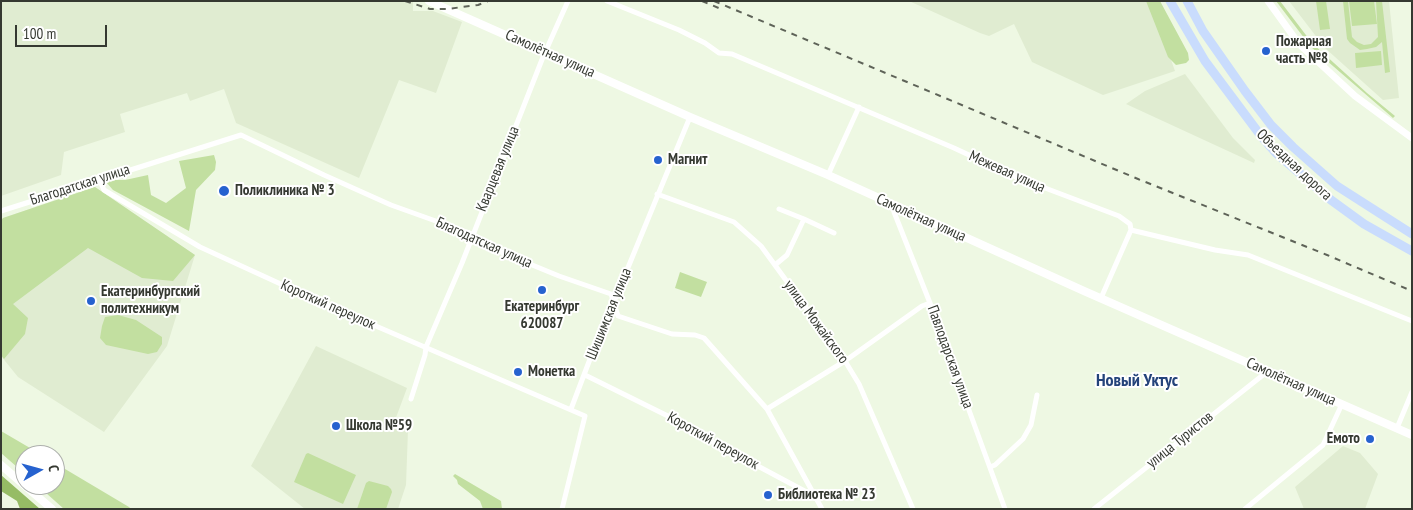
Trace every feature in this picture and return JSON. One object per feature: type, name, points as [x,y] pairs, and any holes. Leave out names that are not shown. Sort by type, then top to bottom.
[{"type":"main road","name":"Самолётная улица","points":[[430,1],[690,117],[828,175],[896,207],[1412,435]]},
{"type":"main road","name":"Объездная дорога","points":[[1170,1],[1205,62],[1236,105],[1271,147],[1338,205],[1364,224],[1412,251]]},
{"type":"main road","name":"Объездная дорога","points":[[1187,1],[1202,31],[1244,91],[1293,148],[1337,186],[1412,234]]},
{"type":"main road","points":[[1,465],[52,509]]},
{"type":"street","points":[[545,52],[568,1]]},
{"type":"street","name":"Межевая улица","points":[[607,1],[679,30],[705,43],[719,53],[732,54],[954,148],[1016,177],[1119,216],[1130,224],[1132,230],[1215,250],[1248,255],[1412,321]]},
{"type":"street","points":[[1268,1],[1299,44],[1355,96],[1412,138]]},
{"type":"street","name":"Кварцевая улица","points":[[411,399],[426,346],[462,263],[545,52]]},
{"type":"street","points":[[828,175],[859,107]]},
{"type":"street","name":"Шишимская улица","points":[[571,409],[598,338],[614,304],[657,194],[690,117]]},
{"type":"street","name":"Благодатская улица","points":[[1,211],[241,135],[367,194],[472,234],[503,253],[559,276],[611,294],[618,316],[672,334],[696,335],[704,338],[767,409],[822,509]]},
{"type":"street","name":"Короткий переулок","points":[[99,179],[104,190],[200,247],[320,302],[571,409]]},
{"type":"street","name":"улица Можайского","points":[[657,194],[734,222],[761,246],[845,361],[859,384],[913,509]]},
{"type":"street","name":"Павлодарская улица","points":[[896,207],[894,212],[930,303],[1005,509]]},
{"type":"street","points":[[779,209],[834,233]]},
{"type":"street","points":[[775,265],[787,255],[804,219]]},
{"type":"street","points":[[1101,298],[1132,230]]},
{"type":"street","points":[[767,409],[845,361],[922,306],[930,303]]},
{"type":"street","name":"улица Туристов","points":[[1094,509],[1263,375],[1265,370]]},
{"type":"street","name":"Короткий переулок","points":[[584,375],[686,425],[694,432],[814,496]]},
{"type":"street","points":[[1397,428],[1412,392]]},
{"type":"street","points":[[990,467],[995,465],[1022,439],[1031,425],[1037,395]]},
{"type":"street","points":[[1245,509],[1323,445],[1342,404]]},
{"type":"street","points":[[562,509],[585,416],[571,409]]},
{"type":"shaded area","points":[[1,1],[410,1],[413,2],[413,11],[433,11],[462,22],[436,93],[399,80],[359,178],[236,123],[224,89],[190,101],[187,93],[120,114],[125,132],[64,152],[61,175],[1,196]]},
{"type":"shaded area","points":[[909,1],[1150,1],[1175,71],[1103,95],[1032,62],[1014,24],[989,36]]},
{"type":"shaded area","points":[[1289,1],[1389,1],[1399,98],[1383,100],[1325,48]]},
{"type":"shaded area","points":[[1185,74],[1233,138],[1255,160],[1254,163],[1126,104],[1145,91]]},
{"type":"shaded area","name":"Екатеринбургский политехникум","points":[[95,187],[195,255],[167,346],[104,432],[18,377],[1,356],[1,221],[3,218]]},
{"type":"shaded area","name":"Школа №59","points":[[316,346],[407,388],[394,423],[408,430],[406,485],[398,509],[305,509],[251,466]]},
{"type":"shaded area","points":[[1343,446],[1360,453],[1378,474],[1365,509],[1304,509],[1295,487]]},
{"type":"green space","points":[[1146,1],[1160,1],[1188,53],[1189,60],[1186,63],[1176,65],[1168,57]]},
{"type":"green space","points":[[1276,1],[1280,1],[1312,43],[1395,116],[1393,118],[1311,47]]},
{"type":"green space","points":[[1316,1],[1326,1],[1330,29],[1320,30]]},
{"type":"green space","points":[[1343,1],[1348,1],[1352,37],[1364,45],[1371,44],[1378,37],[1376,1],[1382,1],[1390,72],[1385,73],[1382,42],[1376,47],[1360,50],[1347,39]]},
{"type":"green space","points":[[1349,1],[1374,1],[1377,24],[1352,26]]},
{"type":"green space","points":[[1381,51],[1382,65],[1356,68],[1355,53]]},
{"type":"green space","points":[[214,155],[216,162],[215,170],[196,190],[189,231],[113,190],[106,182],[148,175],[151,195],[166,203],[186,188],[179,161]]},
{"type":"green space","points":[[95,187],[195,255],[173,281],[142,278],[88,248],[13,304],[28,318],[25,334],[4,359],[1,355],[1,221],[3,218]]},
{"type":"green space","points":[[680,272],[707,282],[701,297],[675,288]]},
{"type":"green space","points":[[118,315],[136,320],[162,337],[162,344],[157,352],[148,354],[106,345],[100,338],[105,317]]},
{"type":"green space","points":[[1,431],[25,445],[15,445],[15,465],[1,453]]},
{"type":"green space","points":[[308,453],[356,475],[343,504],[294,482]]},
{"type":"green space","points":[[65,469],[131,509],[64,509],[48,495],[65,495]]},
{"type":"green space","points":[[455,474],[501,501],[502,509],[483,509],[480,501],[458,484],[453,476]]},
{"type":"green space","points":[[1,475],[15,487],[15,495],[24,495],[40,509],[20,509],[17,501],[1,491]]},
{"type":"green space","points":[[369,481],[388,486],[391,489],[392,492],[386,509],[357,509],[366,483]]},
{"type":"railway","points":[[405,1],[430,9],[478,5],[488,1]]},
{"type":"railway","points":[[702,1],[721,9]]},
{"type":"railway","points":[[714,1],[1138,179],[1412,291]]},
{"type":"place","name":"Пожарная часть №8","points":[[1266,51]]},
{"type":"place","name":"Магнит","points":[[658,160]]},
{"type":"place","name":"Поликлиника № 3","points":[[224,191]]},
{"type":"place","name":"Екатеринбург 620087","points":[[542,290]]},
{"type":"place","name":"Екатеринбургский политехникум","points":[[91,301]]},
{"type":"place","name":"Монетка","points":[[518,372]]},
{"type":"place","name":"Школа №59","points":[[336,426]]},
{"type":"place","name":"Емото","points":[[1370,439]]},
{"type":"place","name":"Библиотека № 23","points":[[768,495]]},
{"type":"district","name":"Новый Уктус","points":[[1137,381]]}]
